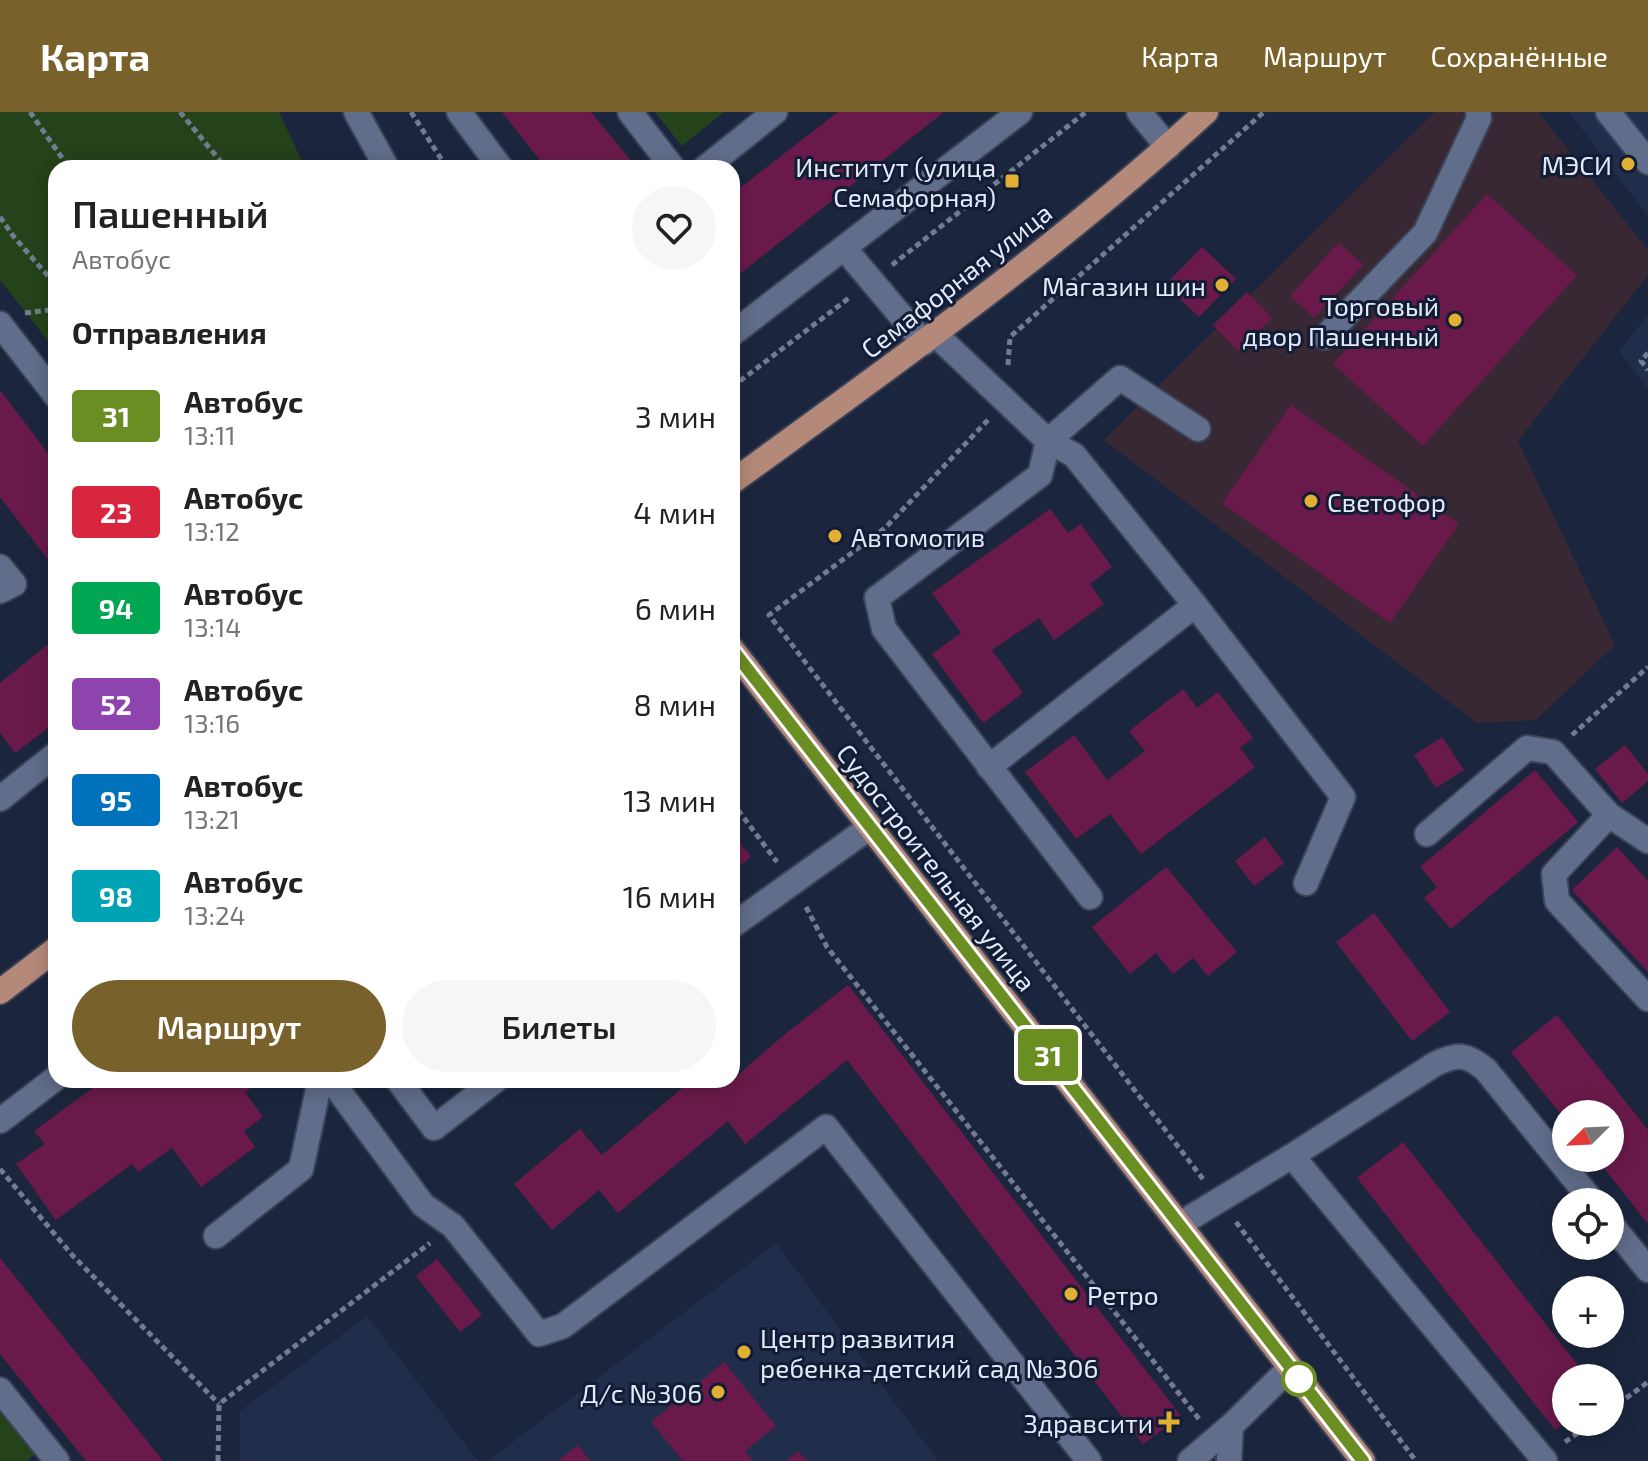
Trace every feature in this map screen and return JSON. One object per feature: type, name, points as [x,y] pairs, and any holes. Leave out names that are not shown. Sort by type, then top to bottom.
[{"type":"main road","name":"Семафорная улица","points":[[740,476],[930,338],[1053,242],[1206,112]]},
{"type":"main road","name":"Судостроительная улица","points":[[740,659],[1363,1461]]},
{"type":"main road","points":[[0,992],[48,955]]},
{"type":"street","points":[[356,112],[383,160]]},
{"type":"street","points":[[459,112],[495,160]]},
{"type":"street","points":[[630,112],[667,160]]},
{"type":"street","points":[[715,160],[775,112]]},
{"type":"street","points":[[740,328],[1020,112]]},
{"type":"street","points":[[1139,112],[1168,147]]},
{"type":"street","points":[[1325,337],[1425,233],[1479,118],[1478,112]]},
{"type":"street","points":[[1608,112],[1648,162]]},
{"type":"street","points":[[844,248],[871,281],[930,338],[1048,441],[1074,455],[1343,797],[1306,883]]},
{"type":"street","points":[[0,324],[48,386]]},
{"type":"street","points":[[1090,897],[884,629],[877,598],[1040,475],[1048,441],[1120,378],[1198,429]]},
{"type":"street","points":[[0,567],[14,584],[0,591]]},
{"type":"street","points":[[989,767],[1195,605]]},
{"type":"street","points":[[1427,834],[1527,748],[1553,752],[1609,815],[1647,838]]},
{"type":"street","points":[[0,799],[48,760]]},
{"type":"street","points":[[1609,815],[1554,874],[1557,901],[1648,999]]},
{"type":"street","points":[[740,920],[870,827]]},
{"type":"street","points":[[1180,1224],[1435,1064],[1460,1056],[1472,1058],[1486,1070],[1582,1188]]},
{"type":"street","points":[[0,1121],[48,1084]]},
{"type":"street","points":[[216,1236],[301,1169],[318,1088]]},
{"type":"street","points":[[337,1088],[423,1205],[453,1226],[539,1334],[563,1326],[826,1127],[1089,1461]]},
{"type":"street","points":[[404,1088],[434,1128],[486,1088]]},
{"type":"street","points":[[1292,1156],[1545,1461]]},
{"type":"street","points":[[1624,1240],[1648,1270]]},
{"type":"street","points":[[1190,1461],[1290,1368]]},
{"type":"street","points":[[0,1390],[57,1461]]},
{"type":"street","points":[[1223,1433],[1229,1461]]},
{"type":"path","points":[[30,112],[64,160]]},
{"type":"path","points":[[180,112],[219,160]]},
{"type":"path","points":[[411,112],[442,160]]},
{"type":"path","points":[[740,381],[1086,112]]},
{"type":"path","points":[[1264,112],[1010,337],[1006,402],[885,528],[769,615],[1219,1199],[1416,1461]]},
{"type":"path","points":[[0,217],[48,276]]},
{"type":"path","points":[[1648,353],[1641,361],[1648,370]]},
{"type":"path","points":[[1553,752],[1648,667]]},
{"type":"path","points":[[740,812],[793,882],[827,947],[1223,1433]]},
{"type":"path","points":[[0,1169],[73,1256],[219,1404],[218,1461]]},
{"type":"path","points":[[219,1404],[453,1226]]},
{"type":"path","points":[[1624,1400],[1648,1382]]},
{"type":"shaded area","points":[[1435,112],[1538,112],[1648,250],[1648,275],[1518,441],[1615,645],[1536,720],[1477,723],[1104,440]]},
{"type":"shaded area","name":"МЭСИ","points":[[1569,112],[1648,112],[1648,216]]},
{"type":"shaded area","points":[[1648,315],[1648,389],[1619,351]]},
{"type":"shaded area","name":"Центр развития ребенка-детский сад №306","points":[[776,1243],[938,1461],[488,1461]]},
{"type":"shaded area","points":[[367,1316],[478,1461],[240,1461],[240,1411]]},
{"type":"green space","points":[[0,112],[279,112],[301,160],[48,160],[48,341],[0,280]]},
{"type":"green space","points":[[655,112],[724,112],[682,146]]},
{"type":"green space","points":[[0,1404],[38,1452],[26,1461],[0,1461]]},
{"type":"building","points":[[502,112],[591,112],[630,160],[540,160]]},
{"type":"building","points":[[838,112],[944,112],[740,274],[740,188]]},
{"type":"building","name":"Торговый двор Пашенный","points":[[1487,194],[1577,275],[1423,446],[1333,364]]},
{"type":"building","points":[[1339,242],[1363,265],[1314,318],[1290,296]]},
{"type":"building","points":[[1202,247],[1236,279],[1199,317],[1165,285]]},
{"type":"building","points":[[1247,292],[1272,318],[1238,351],[1213,325]]},
{"type":"building","points":[[0,390],[48,453],[48,560],[0,497]]},
{"type":"building","points":[[1291,405],[1459,524],[1390,623],[1222,503]]},
{"type":"building","points":[[1050,509],[1068,533],[1081,524],[1112,567],[1090,584],[1104,604],[1054,640],[1039,618],[992,650],[1023,693],[983,723],[932,654],[961,633],[932,593]]},
{"type":"building","points":[[48,644],[48,728],[15,753],[0,733],[0,683]]},
{"type":"building","points":[[1183,689],[1197,708],[1218,692],[1253,738],[1240,748],[1255,767],[1141,854],[1110,814],[1076,839],[1025,772],[1074,735],[1107,780],[1145,751],[1129,731]]},
{"type":"building","points":[[1442,737],[1464,770],[1436,788],[1414,755]]},
{"type":"building","points":[[1625,745],[1648,774],[1648,781],[1622,803],[1595,769]]},
{"type":"building","points":[[1535,770],[1578,822],[1451,929],[1424,898],[1437,887],[1420,867]]},
{"type":"building","points":[[1265,837],[1284,863],[1254,886],[1235,861]]},
{"type":"building","points":[[740,843],[751,857],[740,866]]},
{"type":"building","points":[[1617,847],[1648,881],[1648,972],[1572,890]]},
{"type":"building","points":[[1166,867],[1237,952],[1208,976],[1193,958],[1173,974],[1156,953],[1130,974],[1092,927]]},
{"type":"building","points":[[1374,913],[1450,1012],[1412,1041],[1336,942]]},
{"type":"building","points":[[848,985],[1181,1416],[1143,1444],[847,1060],[745,1144],[728,1121],[618,1213],[599,1190],[552,1230],[514,1184],[580,1129],[602,1155],[682,1088],[740,1088],[740,1073]]},
{"type":"building","points":[[1557,1015],[1648,1130],[1648,1224],[1624,1194],[1624,1188],[1620,1188],[1607,1172],[1624,1172],[1624,1100],[1552,1100],[1552,1103],[1511,1052]]},
{"type":"building","points":[[93,1088],[251,1088],[245,1092],[263,1117],[244,1131],[255,1147],[201,1187],[172,1148],[138,1172],[132,1164],[56,1220],[16,1164],[45,1144],[34,1131]]},
{"type":"building","points":[[1403,1142],[1552,1332],[1552,1348],[1564,1348],[1577,1364],[1552,1364],[1552,1426],[1357,1178]]},
{"type":"building","points":[[0,1258],[163,1461],[86,1461],[0,1354]]},
{"type":"building","points":[[437,1259],[482,1315],[460,1332],[416,1276]]},
{"type":"building","name":"Д/с №306","points":[[724,1362],[776,1426],[745,1451],[753,1461],[683,1461],[651,1422]]},
{"type":"building","name":"Д/с №306","points":[[578,1445],[590,1461],[558,1461]]},
{"type":"building","points":[[798,1451],[807,1461],[786,1461]]},
{"type":"bus line","name":"31","points":[[740,659],[1363,1461]]},
{"type":"place","name":"МЭСИ","points":[[1628,164]]},
{"type":"place","name":"Институт (улица Семафорная)","points":[[1012,181]]},
{"type":"place","name":"Магазин шин","points":[[1222,285]]},
{"type":"place","name":"Торговый двор Пашенный","points":[[1455,320]]},
{"type":"place","name":"Светофор","points":[[1311,501]]},
{"type":"place","name":"Автомотив","points":[[835,536]]},
{"type":"place","name":"Ретро","points":[[1071,1294]]},
{"type":"place","name":"Центр развития ребенка-детский сад №306","points":[[744,1352]]},
{"type":"place","name":"Д/с №306","points":[[718,1392]]},
{"type":"place","name":"Здравсити","points":[[1169,1422]]}]
